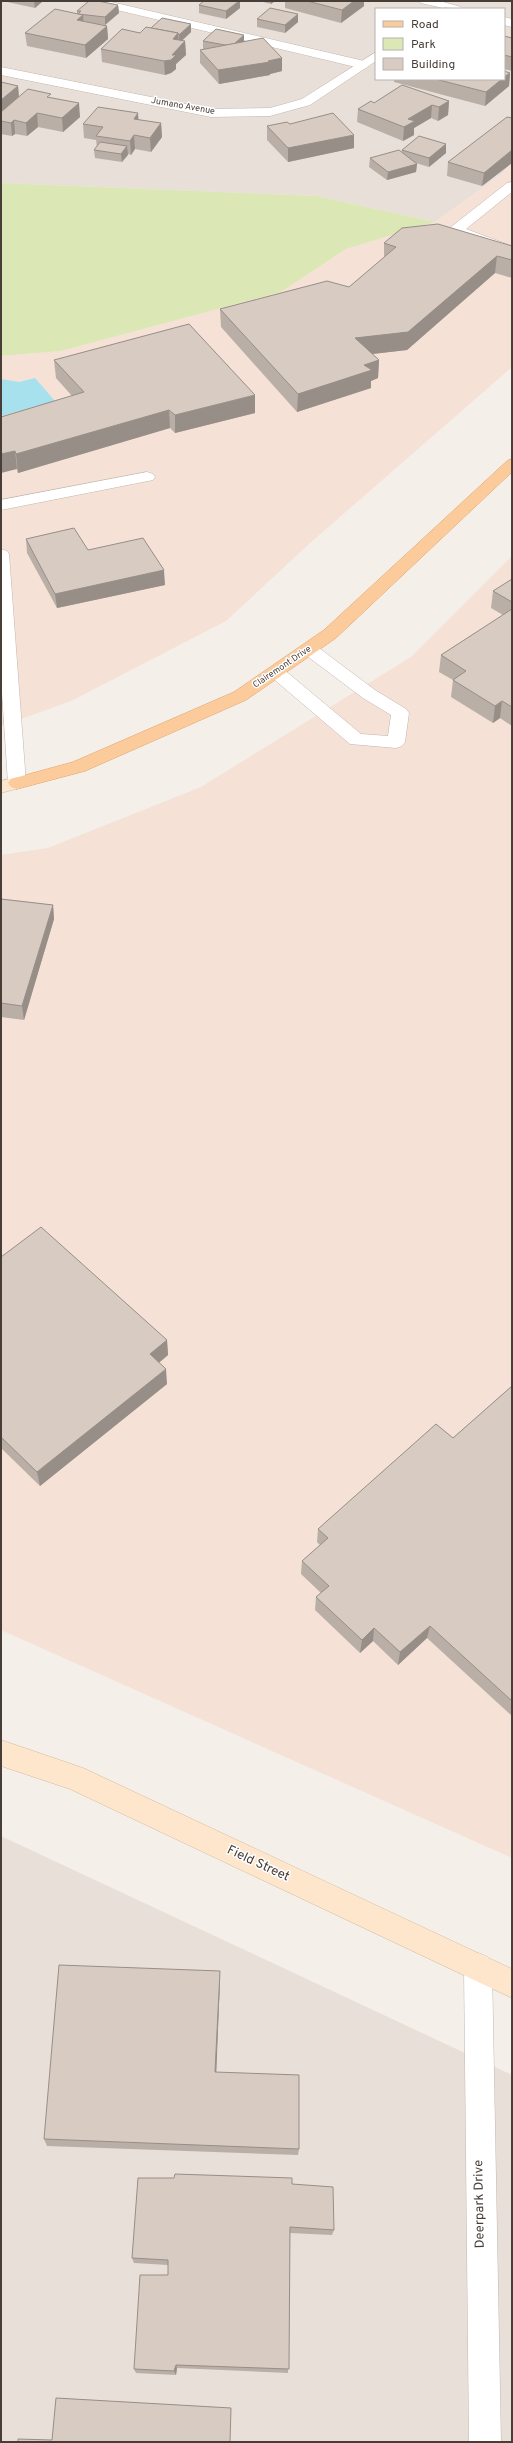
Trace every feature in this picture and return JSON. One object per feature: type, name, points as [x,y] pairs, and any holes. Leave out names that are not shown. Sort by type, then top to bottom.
[{"type":"main road","name":"Clairemont Drive","points":[[9,785],[79,767],[240,696],[330,634],[512,464]]},
{"type":"main road","name":"Field Street","points":[[1,1753],[74,1778],[512,1984]]},
{"type":"street","points":[[92,1],[364,65]]},
{"type":"street","points":[[426,1],[441,7]]},
{"type":"street","name":"Jumano Avenue","points":[[1,71],[219,113],[270,112],[306,102],[375,57]]},
{"type":"street","points":[[512,186],[456,230],[512,251]]},
{"type":"street","points":[[1,506],[147,477]]},
{"type":"street","points":[[1,554],[9,785]]},
{"type":"street","points":[[276,672],[356,740],[396,742],[400,713],[369,694],[309,649]]},
{"type":"street","name":"Deerpark Drive","points":[[478,1967],[485,2442]]},
{"type":"shaded area","points":[[1,1],[512,1],[512,162],[503,173],[435,222],[317,196],[1,183]]},
{"type":"shaded area","points":[[512,162],[512,367],[310,543],[226,621],[71,701],[1,726],[1,356],[61,351],[281,292],[346,249],[435,222],[503,173]]},
{"type":"shaded area","points":[[512,556],[512,1858],[1,1630],[1,855],[48,848],[201,787],[411,657]]},
{"type":"shaded area","points":[[1,1836],[512,2075],[512,2442],[1,2442]]},
{"type":"green space","points":[[1,183],[317,196],[435,222],[346,249],[281,292],[61,351],[1,356]]},
{"type":"water","points":[[35,378],[55,401],[1,416],[1,379],[19,382]]},
{"type":"building","points":[[89,1],[98,1],[118,5],[105,17],[78,14],[81,11],[77,11]]},
{"type":"building","points":[[204,1],[239,1],[226,11],[199,5]]},
{"type":"building","points":[[307,1],[354,1],[342,10]]},
{"type":"building","points":[[270,8],[298,14],[285,25],[257,19]]},
{"type":"building","points":[[55,9],[83,15],[77,20],[107,26],[85,45],[25,33]]},
{"type":"building","points":[[162,18],[191,24],[179,35],[178,33],[151,28]]},
{"type":"building","points":[[146,27],[178,33],[173,39],[185,41],[172,55],[176,55],[171,60],[164,61],[101,49],[122,29],[140,33]]},
{"type":"building","points":[[216,29],[244,35],[234,44],[225,45],[203,41]]},
{"type":"building","points":[[505,36],[512,38],[512,57],[505,55]]},
{"type":"building","points":[[263,38],[282,58],[268,61],[270,62],[218,70],[200,50]]},
{"type":"building","points":[[505,71],[510,73],[505,76]]},
{"type":"building","points":[[439,80],[501,80],[486,92]]},
{"type":"building","points":[[1,82],[18,86],[1,100]]},
{"type":"building","points":[[402,85],[449,101],[439,107],[432,105],[408,119],[415,121],[404,127],[358,109],[371,101],[374,103]]},
{"type":"building","points":[[28,89],[51,94],[47,97],[79,103],[62,118],[37,113],[26,123],[14,120],[11,123],[1,121],[1,112]]},
{"type":"building","points":[[98,107],[138,113],[134,119],[161,123],[150,138],[134,135],[130,141],[96,136],[103,127],[83,124]]},
{"type":"building","points":[[333,113],[354,135],[288,148],[267,126],[287,122],[290,124]]},
{"type":"building","points":[[507,117],[512,118],[512,150],[484,173],[448,162]]},
{"type":"building","points":[[419,136],[446,144],[429,158],[402,150]]},
{"type":"building","points":[[100,142],[127,146],[121,154],[94,150]]},
{"type":"building","points":[[399,150],[417,164],[388,172],[370,158]]},
{"type":"building","points":[[438,224],[512,246],[512,260],[497,256],[408,332],[355,338],[379,360],[364,365],[372,370],[298,394],[220,309],[327,281],[349,287],[396,247],[384,243],[402,228]]},
{"type":"building","points":[[189,324],[255,395],[175,415],[169,410],[16,454],[15,451],[1,454],[1,417],[84,392],[54,360]]},
{"type":"building","points":[[74,528],[88,550],[143,538],[164,570],[55,594],[26,539]]},
{"type":"building","points":[[512,579],[512,602],[493,591]]},
{"type":"building","points":[[512,609],[512,707],[502,701],[495,706],[453,680],[466,671],[441,655]]},
{"type":"building","points":[[1,899],[53,905],[22,1006],[1,1003]]},
{"type":"building","points":[[41,1227],[167,1340],[150,1354],[166,1369],[37,1472],[1,1437],[1,1257]]},
{"type":"building","points":[[512,1386],[512,1701],[430,1626],[400,1652],[374,1628],[362,1640],[316,1597],[329,1586],[302,1561],[328,1538],[318,1529],[436,1424],[453,1438]]},
{"type":"building","points":[[59,1965],[220,1971],[215,2072],[299,2075],[299,2149],[44,2139]]},
{"type":"building","points":[[175,2174],[292,2178],[292,2184],[333,2187],[334,2230],[290,2227],[289,2369],[176,2365],[174,2371],[134,2369],[140,2275],[168,2275],[168,2260],[132,2258],[138,2178],[174,2178]]},
{"type":"building","points":[[56,2398],[231,2408],[230,2442],[18,2442],[18,2439],[52,2440]]}]
